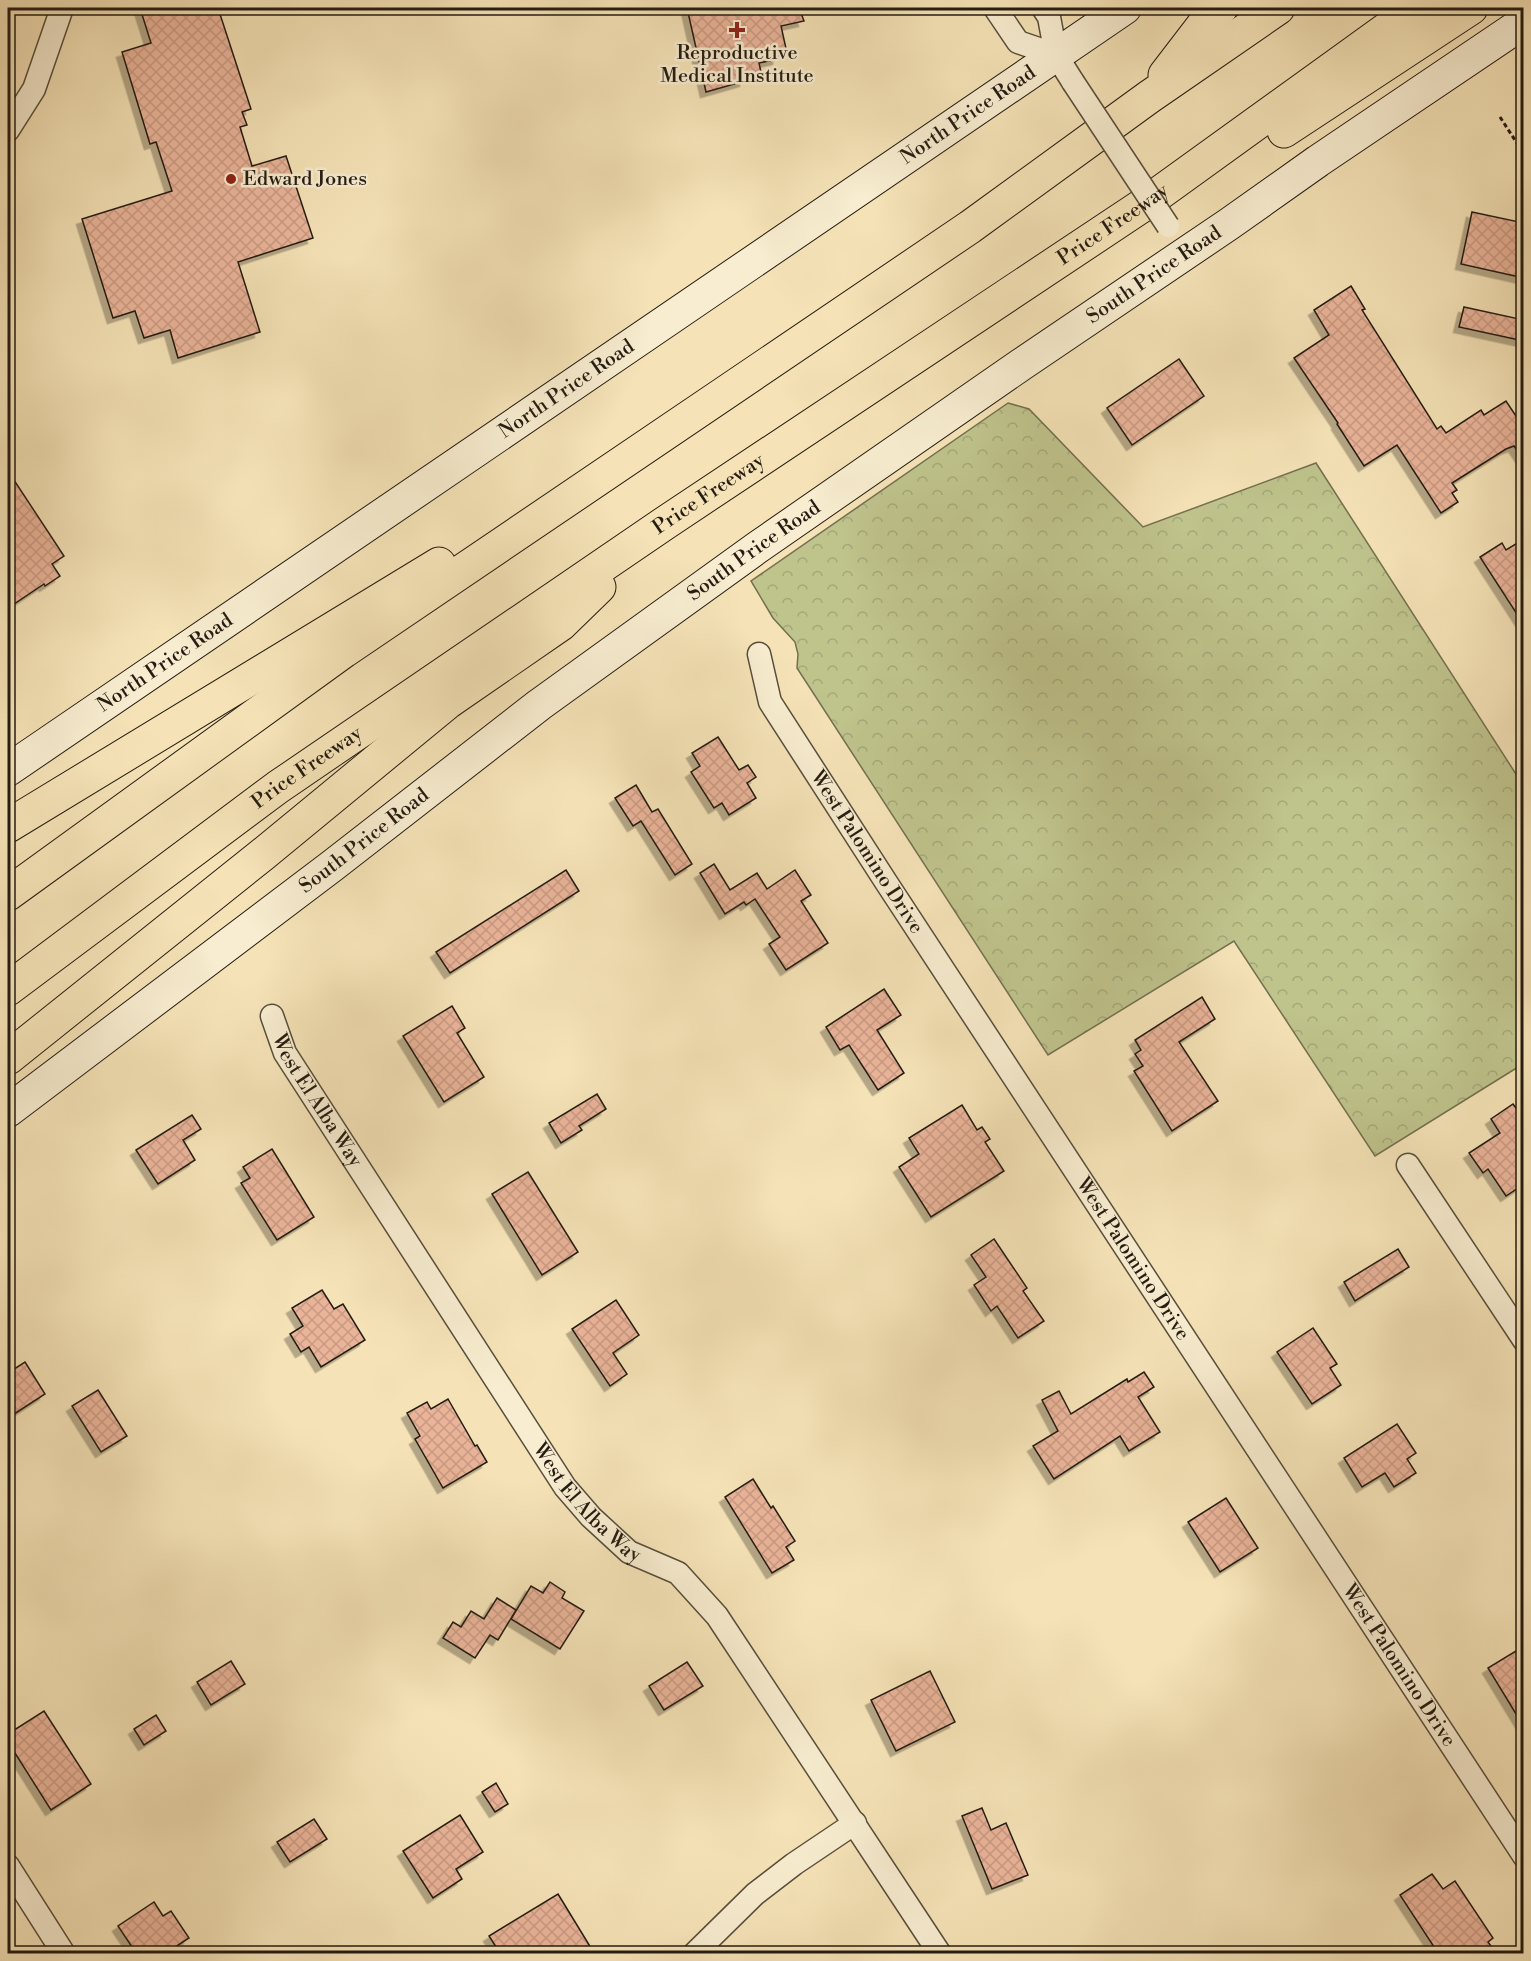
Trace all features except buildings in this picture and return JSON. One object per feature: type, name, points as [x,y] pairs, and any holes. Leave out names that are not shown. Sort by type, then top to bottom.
[{"type":"highway","points":[[1149,97],[1210,15],[1221,8]]},
{"type":"highway","points":[[8,894],[344,651],[970,227],[1149,97],[1278,8]]},
{"type":"highway","name":"Price Freeway","points":[[8,989],[278,787],[665,523],[1143,205],[1416,8]]},
{"type":"highway","points":[[1143,205],[1213,180],[1312,111],[1471,8]]},
{"type":"highway","points":[[8,826],[406,582],[637,453]]},
{"type":"highway","points":[[8,1058],[262,855],[448,702],[561,624],[665,523]]},
{"type":"main road","name":"North Price Road","points":[[8,770],[1125,8]]},
{"type":"main road","name":"South Price Road","points":[[8,1111],[332,866],[539,705],[1002,377],[1524,22]]},
{"type":"street","points":[[8,130],[34,89],[62,8]]},
{"type":"street","points":[[995,8],[1018,42],[1056,55]]},
{"type":"street","points":[[1043,8],[1049,17],[1056,55],[1186,253]]},
{"type":"street","name":"West Palomino Drive","points":[[759,654],[770,702],[1524,1856]]},
{"type":"street","name":"West El Alba Way","points":[[272,1016],[285,1053],[565,1487],[591,1517],[629,1552],[678,1573],[717,1616],[940,1953]]},
{"type":"street","points":[[1408,1165],[1524,1340]]},
{"type":"street","points":[[694,1953],[755,1894],[794,1864],[855,1823]]},
{"type":"street","points":[[11,1878],[60,1952]]},
{"type":"lane","points":[[8,1950],[13,1953]]},
{"type":"path","points":[[1500,117],[1524,154]]},
{"type":"green space","points":[[1008,403],[1029,409],[1143,527],[1316,463],[1523,785],[1523,1064],[1375,1156],[1234,941],[1048,1055],[797,668],[798,654],[795,642],[773,618],[751,581]]},
{"type":"place","name":"Reproductive Medical Institute","points":[[737,30]]},
{"type":"place","name":"Edward Jones","points":[[231,179]]}]
